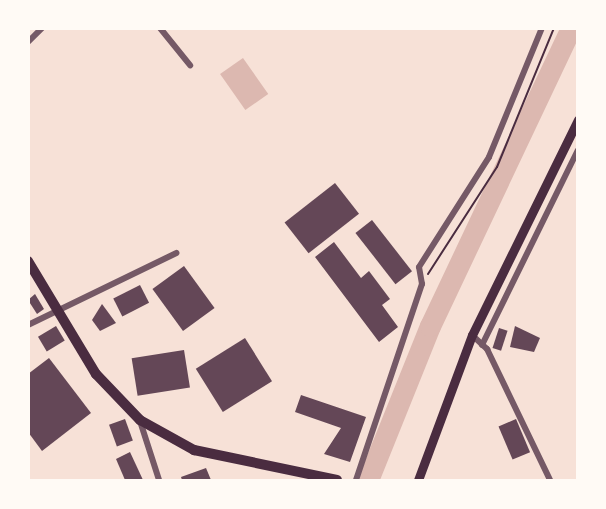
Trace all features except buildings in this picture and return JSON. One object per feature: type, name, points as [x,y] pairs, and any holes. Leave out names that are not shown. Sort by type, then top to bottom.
[{"type":"highway","points":[[28,261],[96,374],[140,420],[194,450],[337,480]]},
{"type":"main road","points":[[418,480],[472,335],[578,120]]},
{"type":"street","points":[[28,42],[42,28]]},
{"type":"street","points":[[160,28],[190,65]]},
{"type":"street","points":[[356,480],[422,284],[419,267],[489,157],[542,28]]},
{"type":"street","points":[[482,345],[578,150]]},
{"type":"street","points":[[28,325],[57,308],[176,253]]},
{"type":"street","points":[[472,335],[482,345],[550,480]]},
{"type":"street","points":[[140,420],[159,480]]},
{"type":"shaded area","points":[[243,58],[268,94],[245,110],[220,74]]},
{"type":"waterway","points":[[368,480],[430,326],[571,28]]}]
